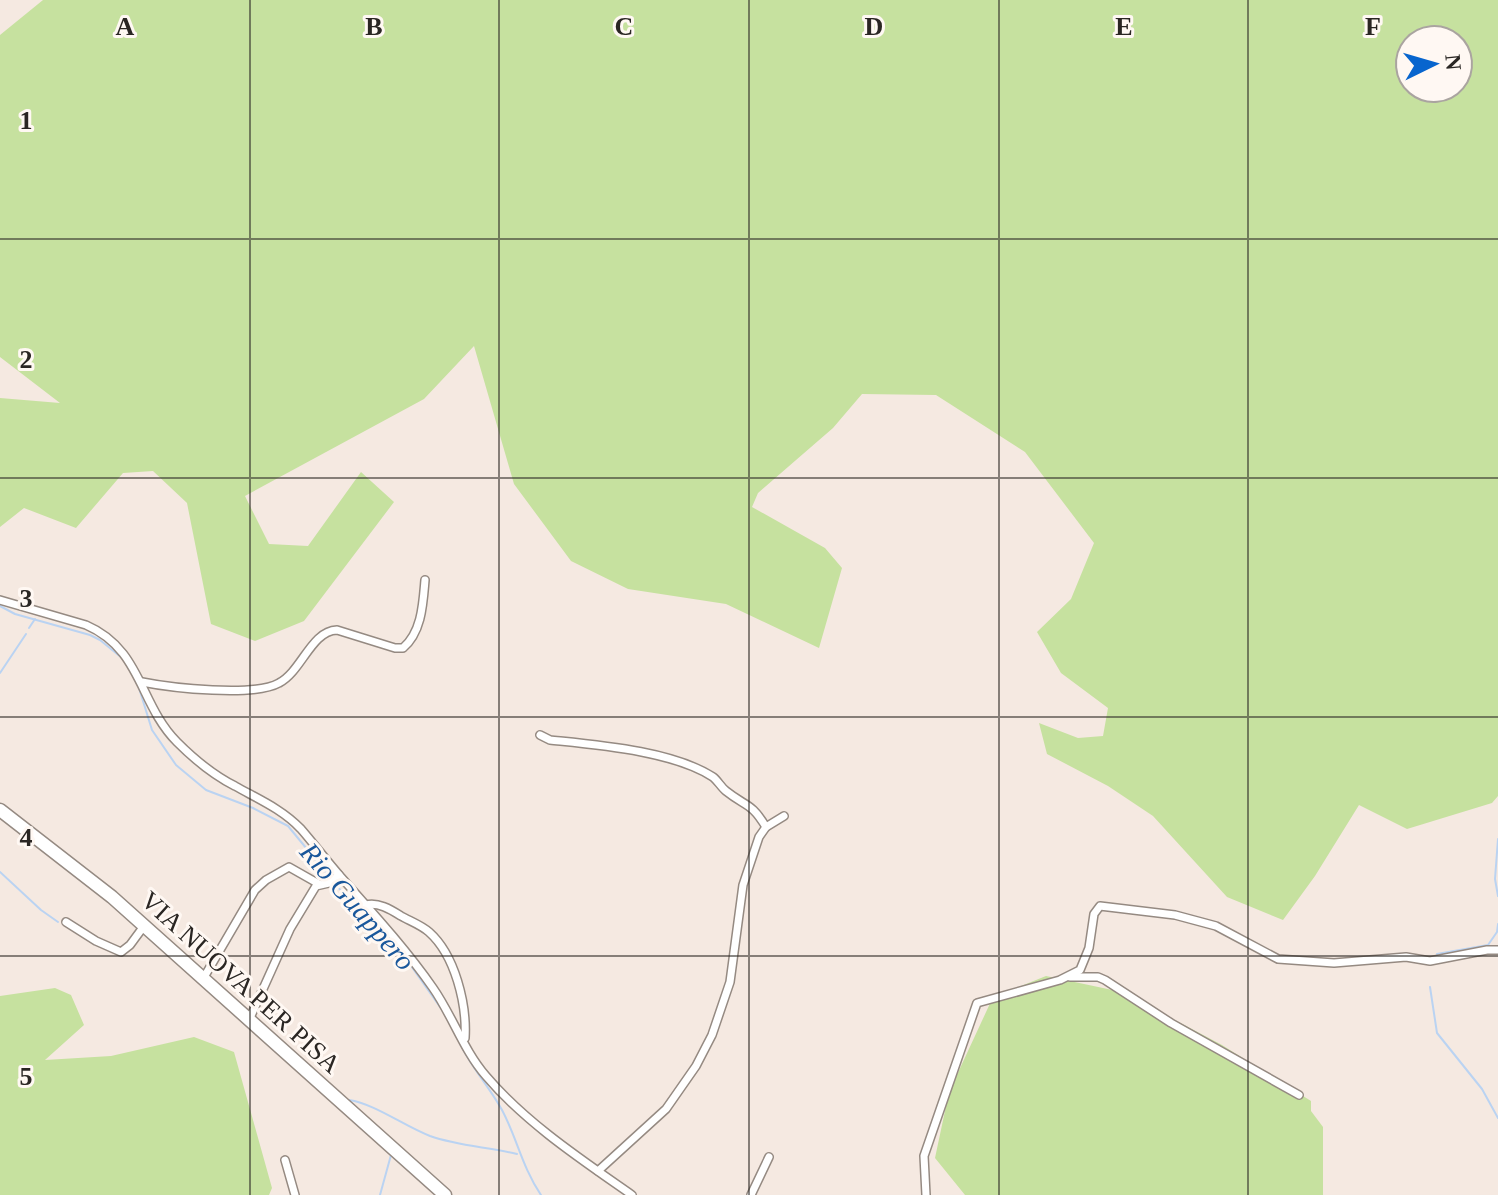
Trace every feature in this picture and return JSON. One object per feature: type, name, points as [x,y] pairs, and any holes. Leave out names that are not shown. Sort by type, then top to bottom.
[{"type":"main road","name":"VIA NUOVA PER PISA","points":[[0,810],[144,925],[445,1195]]},
{"type":"street","points":[[142,682],[263,690],[294,673],[328,630],[403,648],[413,640],[423,606],[425,580]]},
{"type":"street","points":[[0,600],[58,615],[98,630],[118,645],[142,682],[159,719],[175,740],[207,769],[288,817],[366,905],[435,990],[484,1075],[598,1171],[632,1195]]},
{"type":"street","points":[[540,735],[550,740],[644,753],[694,769],[714,778],[728,792],[752,806],[766,827]]},
{"type":"street","points":[[598,1171],[653,1122],[678,1094],[712,1035],[730,982],[743,885],[759,837],[766,827],[784,816]]},
{"type":"street","points":[[203,979],[255,890],[266,880],[289,867],[319,884],[329,883],[338,876]]},
{"type":"street","points":[[249,1020],[290,929],[319,884]]},
{"type":"street","points":[[366,905],[374,903],[386,908],[429,932],[446,954],[464,1010],[464,1041]]},
{"type":"street","points":[[926,1195],[924,1156],[977,1003],[1067,977],[1080,970],[1089,948],[1094,914],[1100,906],[1175,915],[1216,926],[1278,959],[1334,963],[1406,957],[1430,961],[1498,950]]},
{"type":"street","points":[[66,922],[121,952],[144,925]]},
{"type":"street","points":[[1067,977],[1098,977],[1105,980],[1171,1023],[1299,1095]]},
{"type":"street","points":[[751,1195],[769,1157]]},
{"type":"street","points":[[285,1160],[295,1195]]},
{"type":"green space","points":[[43,0],[1498,0],[1498,796],[1492,803],[1407,829],[1359,805],[1315,876],[1283,920],[1227,897],[1153,816],[1108,786],[1047,754],[1039,723],[1078,738],[1103,736],[1108,708],[1061,673],[1037,632],[1071,599],[1094,543],[1025,452],[936,395],[862,394],[833,428],[758,493],[752,507],[825,548],[842,568],[819,648],[726,604],[628,589],[571,561],[514,484],[474,346],[424,399],[245,496],[269,544],[308,546],[361,472],[394,502],[304,621],[255,641],[211,624],[187,503],[153,471],[123,473],[76,528],[24,508],[0,527],[0,398],[60,403],[0,357],[0,35]]},
{"type":"green space","points":[[1046,976],[1122,992],[1222,1045],[1311,1101],[1311,1111],[1323,1127],[1323,1195],[965,1195],[935,1158],[949,1092],[993,997]]},
{"type":"green space","points":[[55,988],[71,995],[84,1025],[45,1060],[111,1056],[194,1037],[234,1052],[272,1188],[269,1195],[0,1195],[0,996]]},
{"type":"waterway","name":"Rio Guappero","points":[[0,606],[15,614],[90,635],[122,658]]},
{"type":"waterway","points":[[29,628],[35,619]]},
{"type":"waterway","points":[[0,673],[26,634]]},
{"type":"waterway","name":"Rio Guappero","points":[[139,688],[152,730],[176,765],[206,790],[253,808],[288,826],[330,877]]},
{"type":"waterway","points":[[1498,839],[1495,879],[1498,896]]},
{"type":"waterway","points":[[0,872],[58,922]]},
{"type":"waterway","name":"Rio Guappero","points":[[334,882],[362,917],[409,963],[445,1014]]},
{"type":"waterway","points":[[1437,954],[1488,945],[1497,932],[1498,924]]},
{"type":"waterway","points":[[1430,987],[1437,1033],[1482,1089],[1498,1118]]},
{"type":"waterway","name":"Rio Guappero","points":[[459,1041],[502,1110],[541,1195]]},
{"type":"waterway","points":[[349,1100],[369,1106],[430,1136],[517,1154]]},
{"type":"waterway","points":[[380,1195],[391,1155]]}]
